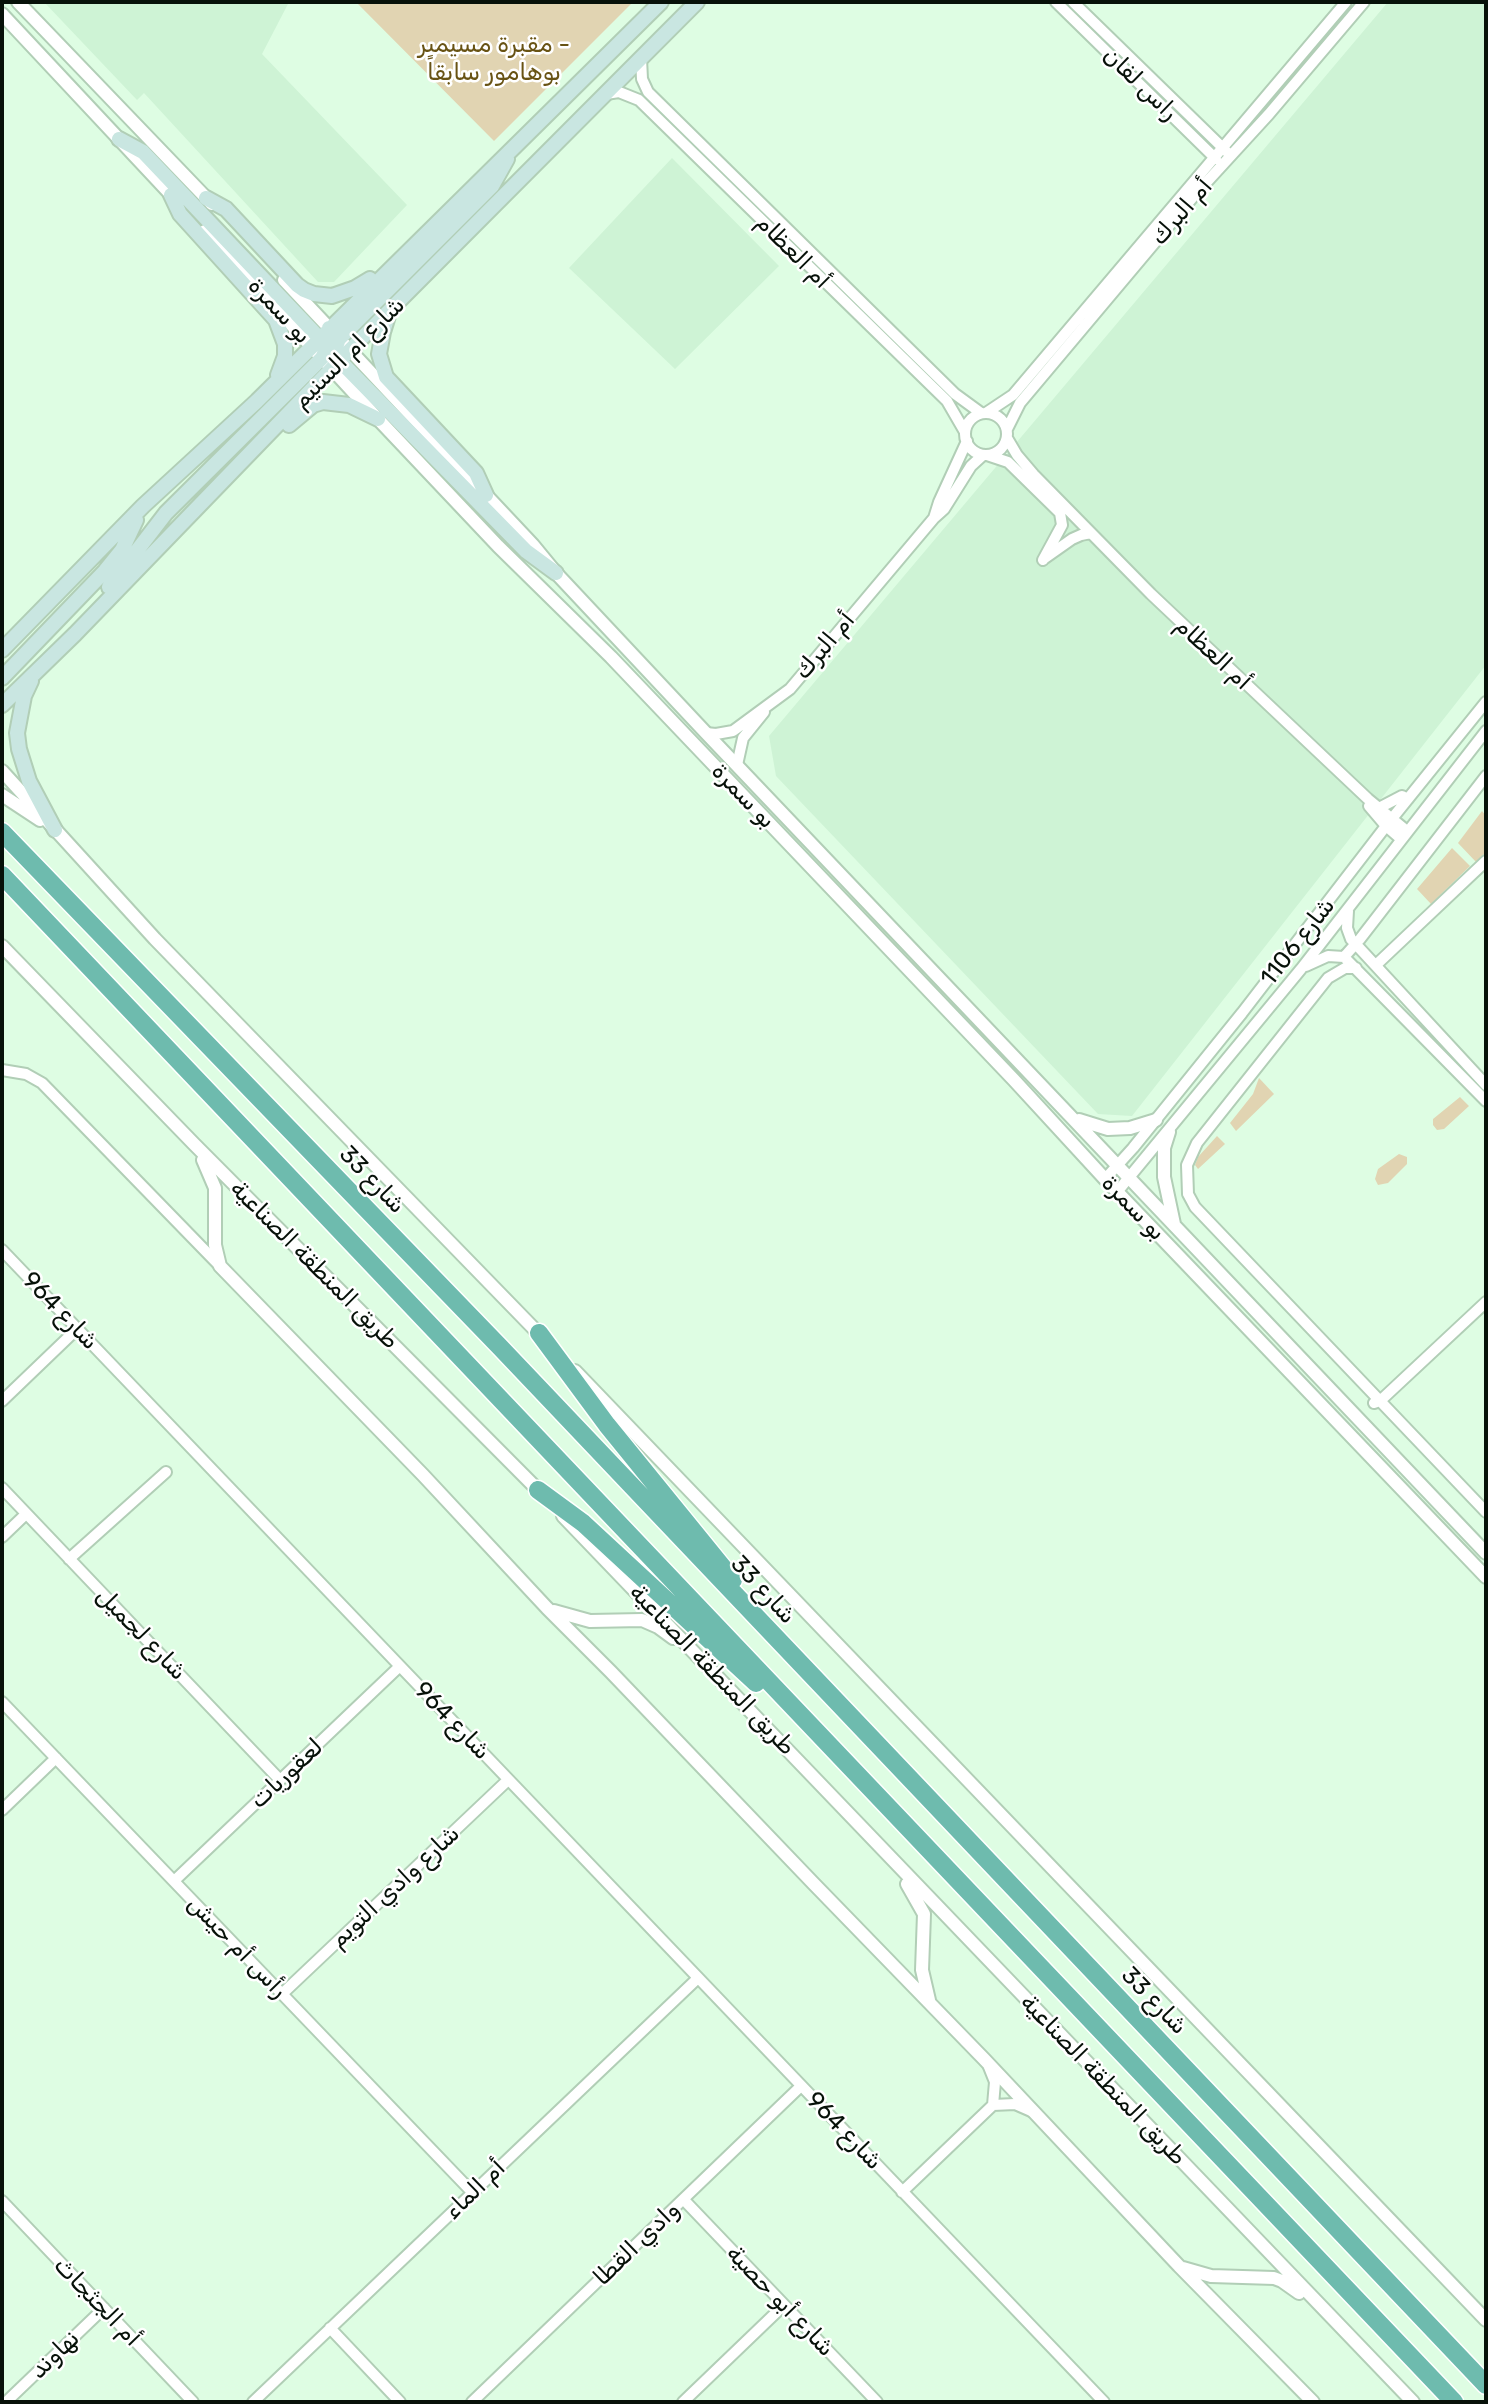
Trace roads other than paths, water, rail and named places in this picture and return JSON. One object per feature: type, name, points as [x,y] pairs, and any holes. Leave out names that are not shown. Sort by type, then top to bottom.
[{"type":"highway","name":"شارع 33","points":[[2,832],[499,1346],[1486,2385]]},
{"type":"highway","points":[[2,875],[1454,2402]]},
{"type":"highway","points":[[539,1333],[607,1425],[718,1559],[781,1644]]},
{"type":"highway","points":[[538,1490],[583,1523],[689,1619],[747,1676],[796,1711]]},
{"type":"highway","points":[[1395,2341],[1447,2402]]},
{"type":"main road","name":"شارع ام السنيم","points":[[2,705],[229,475],[397,261],[661,2]]},
{"type":"main road","name":"شارع ام السنيم","points":[[2,650],[143,506],[257,401],[330,349],[390,312],[697,2]]},
{"type":"main road","points":[[119,138],[144,152],[526,551],[556,573]]},
{"type":"main road","points":[[75,634],[166,513],[492,186],[513,148]]},
{"type":"main road","points":[[171,195],[180,214],[276,320],[284,336],[285,356],[281,370],[257,401]]},
{"type":"main road","points":[[206,198],[226,209],[297,285],[314,294],[324,297],[343,294],[397,261]]},
{"type":"main road","points":[[390,312],[379,354],[386,377],[476,473],[485,495]]},
{"type":"main road","points":[[229,475],[258,456],[299,415],[323,401],[338,402],[378,419]]},
{"type":"main road","points":[[2,678],[105,571],[122,550],[143,506]]},
{"type":"main road","points":[[2,635],[47,606]]},
{"type":"main road","points":[[38,671],[24,696],[17,733],[29,781],[55,830]]},
{"type":"street","name":"بو سمرة","points":[[18,2],[206,198],[330,349],[378,419],[498,546],[631,678],[1486,1577]]},
{"type":"street","name":"راس لفان","points":[[1056,2],[1213,156],[1226,162]]},
{"type":"street","name":"راس لفان","points":[[1073,2],[1223,147],[1226,162]]},
{"type":"street","name":"أم البرك","points":[[1007,434],[1020,403],[1189,194],[1213,156],[1346,2]]},
{"type":"street","name":"أم البرك","points":[[984,413],[1013,395],[1189,194],[1226,162],[1364,2]]},
{"type":"street","name":"بو سمرة","points":[[2,14],[171,195],[485,495],[706,733],[1486,1553]]},
{"type":"street","name":"أم العظام","points":[[641,58],[642,79],[648,92],[955,394],[984,413]]},
{"type":"street","name":"أم العظام","points":[[606,94],[619,92],[639,100],[947,401],[966,437]]},
{"type":"street","points":[[839,297],[848,288]]},
{"type":"street","points":[[985,455],[1002,448],[1007,434],[1003,421],[996,415],[984,413],[970,420],[966,437],[975,452],[1008,462],[1060,513],[1062,525],[1043,560],[1072,540],[1091,533]]},
{"type":"street","name":"أم العظام","points":[[1007,434],[1017,455],[1034,475],[1151,594],[1339,771],[1348,785],[1404,835]]},
{"type":"street","name":"أم البرك","points":[[934,518],[966,437]]},
{"type":"street","name":"أم البرك","points":[[706,733],[729,733],[790,689],[944,509],[971,466],[985,455]]},
{"type":"street","name":"شارع 1106","points":[[1105,1179],[1156,1120],[1486,702]]},
{"type":"street","name":"أم البرك","points":[[737,765],[743,738],[768,707]]},
{"type":"street","name":"شارع 1106","points":[[1117,1192],[1301,969],[1486,731]]},
{"type":"street","name":"شارع 33","points":[[2,771],[172,957],[539,1333]]},
{"type":"street","points":[[1344,957],[1486,776]]},
{"type":"street","points":[[2,795],[55,830]]},
{"type":"street","points":[[1374,843],[1374,807],[1402,796],[1408,799]]},
{"type":"street","points":[[1377,964],[1486,860]]},
{"type":"street","points":[[1349,907],[1347,928],[1351,939],[1377,964],[1486,1085]]},
{"type":"street","name":"طريق المنطقة الصناعية","points":[[2,946],[706,1663],[1412,2402]]},
{"type":"street","points":[[1301,969],[1328,956],[1344,957],[1486,1101]]},
{"type":"street","points":[[1356,968],[1338,971],[1319,989],[1197,1143],[1188,1159],[1188,1194],[1195,1207],[1376,1402],[1486,1510]]},
{"type":"street","points":[[2,1070],[26,1074],[42,1083],[423,1475],[547,1608],[1312,2402]]},
{"type":"street","points":[[1070,1115],[1083,1123],[1108,1129],[1130,1128],[1156,1120]]},
{"type":"street","points":[[1169,1132],[1164,1148],[1164,1177],[1174,1224]]},
{"type":"street","points":[[194,1144],[215,1188],[215,1245],[219,1266]]},
{"type":"street","name":"شارع 964","points":[[2,1250],[1104,2402]]},
{"type":"street","points":[[1376,1402],[1486,1302]]},
{"type":"street","points":[[2,1401],[77,1329]]},
{"type":"street","points":[[539,1333],[1486,2320]]},
{"type":"street","points":[[69,1559],[166,1472]]},
{"type":"street","name":"شارع لجميل","points":[[2,1488],[280,1780]]},
{"type":"street","points":[[2,1537],[26,1514]]},
{"type":"street","points":[[547,1608],[590,1621],[642,1620],[658,1627],[706,1663]]},
{"type":"street","name":"لعقوريات","points":[[174,1881],[400,1667]]},
{"type":"street","name":"رأس أم حيش","points":[[2,1702],[472,2193]]},
{"type":"street","points":[[2,1810],[56,1758]]},
{"type":"street","name":"شارع وادي التويم","points":[[282,1994],[508,1780]]},
{"type":"street","points":[[885,1852],[914,1894],[924,1914],[922,1970],[930,2003]]},
{"type":"street","name":"أم الماء","points":[[253,2402],[698,1978]]},
{"type":"street","points":[[984,2059],[995,2082],[993,2105],[1015,2104],[1036,2114]]},
{"type":"street","name":"وادي القطا","points":[[472,2402],[802,2086]]},
{"type":"street","name":"شارع 964","points":[[902,2192],[993,2105]]},
{"type":"street","name":"شارع أبو حصية","points":[[684,2200],[877,2402]]},
{"type":"street","name":"أم الجثجاث","points":[[2,2201],[193,2402]]},
{"type":"street","points":[[1179,2266],[1211,2276],[1266,2277],[1283,2281],[1334,2322]]},
{"type":"street","points":[[683,2402],[784,2305]]},
{"type":"street","name":"نهاوند","points":[[6,2402],[104,2308]]},
{"type":"street","points":[[330,2328],[400,2402]]},
{"type":"park label","name":"مقبرة مسيمير - بوهامور سابقاً","points":[[494,59]]}]
